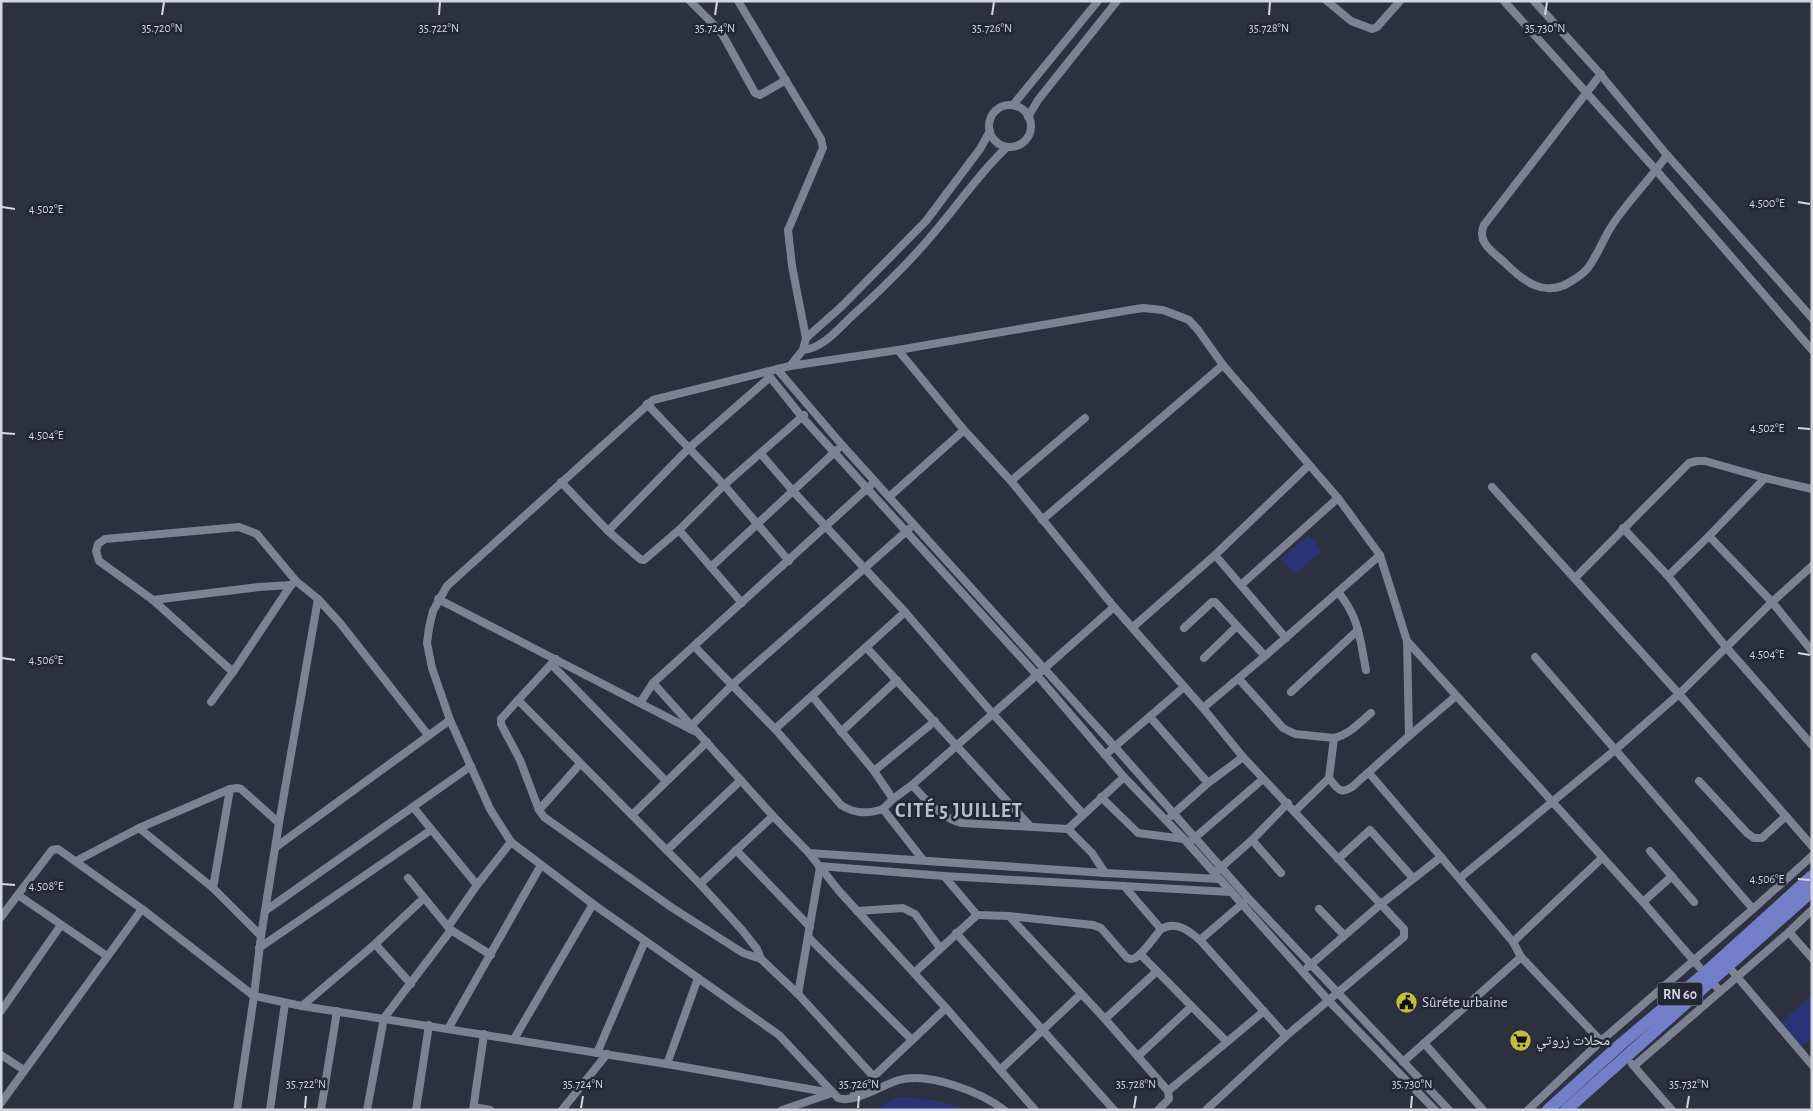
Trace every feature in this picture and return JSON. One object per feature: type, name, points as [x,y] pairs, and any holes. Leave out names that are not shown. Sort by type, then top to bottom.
[{"type":"main road","name":"RN 60","points":[[1549,1109],[1621,1044],[1712,982],[1812,876]]},
{"type":"main road","name":"RN 60","points":[[1566,1110],[1630,1062],[1728,966],[1812,890]]},
{"type":"street","points":[[690,1],[721,32],[755,93],[760,95],[786,80]]},
{"type":"street","points":[[738,1],[821,139],[823,148],[788,230],[792,266],[806,338],[802,350],[790,366]]},
{"type":"street","points":[[1013,105],[1098,1]]},
{"type":"street","points":[[1028,117],[1038,100],[1117,1]]},
{"type":"street","points":[[1327,1],[1351,21],[1372,29],[1377,27],[1400,1]]},
{"type":"street","points":[[1504,1],[1656,170],[1812,350]]},
{"type":"street","points":[[1534,1],[1601,74],[1667,155],[1812,318]]},
{"type":"street","points":[[1601,74],[1484,226],[1481,235],[1485,244],[1510,269],[1536,286],[1545,289],[1563,286],[1581,276],[1588,268],[1614,221],[1667,155]]},
{"type":"street","points":[[806,338],[841,307],[926,221],[980,149],[990,131],[990,121],[995,112],[1003,106],[1013,105],[1022,109],[1028,117],[1030,131],[1025,140],[1017,146],[1007,146],[998,143],[990,131]]},
{"type":"street","points":[[802,350],[812,349],[832,335],[878,292],[937,230],[993,160],[1007,146]]},
{"type":"street","points":[[608,531],[689,448],[767,375],[777,369],[1143,308],[1163,310],[1189,320],[1198,330],[1223,365],[1338,498],[1380,555],[1407,641],[1409,736]]},
{"type":"street","points":[[898,350],[1243,757],[1404,930],[1404,937],[1336,992],[1206,1110]]},
{"type":"street","points":[[1042,520],[1223,365]]},
{"type":"street","points":[[777,369],[875,482],[1174,813],[1195,838],[1230,892],[1328,1000],[1434,1110]]},
{"type":"street","points":[[767,375],[658,399],[647,404],[447,586],[433,611],[427,643],[432,668],[450,720],[490,809],[511,842],[593,904],[779,1035],[838,1098],[848,1100],[900,1080],[912,1078],[938,1081],[961,1087],[982,1096],[1004,1110]]},
{"type":"street","points":[[767,375],[802,417],[1036,674],[1124,777],[1186,842],[1218,873],[1248,898],[1310,966],[1449,1110]]},
{"type":"street","points":[[647,404],[724,485],[789,561]]},
{"type":"street","points":[[561,482],[608,531],[643,560],[679,530],[724,485],[811,409]]},
{"type":"street","points":[[1011,481],[1084,418]]},
{"type":"street","points":[[889,497],[964,430]]},
{"type":"street","points":[[711,567],[842,445]]},
{"type":"street","points":[[761,454],[1083,814]]},
{"type":"street","points":[[1575,578],[1689,463],[1705,461],[1812,489]]},
{"type":"street","points":[[1133,627],[1216,555],[1309,464]]},
{"type":"street","points":[[1668,576],[1765,478]]},
{"type":"street","points":[[640,703],[653,683],[875,482]]},
{"type":"street","points":[[1492,487],[1679,694],[1812,846]]},
{"type":"street","points":[[1241,585],[1338,498]]},
{"type":"street","points":[[692,724],[733,684],[914,525]]},
{"type":"street","points":[[233,672],[153,600],[99,561],[96,551],[98,544],[106,539],[239,527],[257,534],[294,583],[318,599],[340,623],[428,735]]},
{"type":"street","points":[[1623,528],[1668,576],[1726,647],[1812,745]]},
{"type":"street","points":[[679,530],[742,602]]},
{"type":"street","points":[[1709,536],[1772,602],[1812,650]]},
{"type":"street","points":[[1216,555],[1286,638]]},
{"type":"street","points":[[1203,708],[1239,679],[1380,555]]},
{"type":"street","points":[[1460,878],[1615,750],[1679,694],[1772,602],[1812,566]]},
{"type":"street","points":[[153,600],[294,583]]},
{"type":"street","points":[[211,702],[294,583]]},
{"type":"street","points":[[965,596],[973,589]]},
{"type":"street","points":[[1338,592],[1349,606],[1358,630],[1366,670]]},
{"type":"street","points":[[237,1110],[261,936],[318,599]]},
{"type":"street","points":[[438,600],[554,662],[698,733]]},
{"type":"street","points":[[1184,628],[1212,602],[1215,602],[1265,656]]},
{"type":"street","points":[[694,646],[775,729],[841,805],[851,811],[870,813],[883,809],[912,785],[1114,607]]},
{"type":"street","points":[[775,729],[904,612]]},
{"type":"street","points":[[1204,658],[1237,626]]},
{"type":"street","points":[[1291,692],[1358,630]]},
{"type":"street","points":[[1407,641],[1643,902],[1712,982],[1737,976],[1812,910]]},
{"type":"street","points":[[866,647],[1030,826]]},
{"type":"street","points":[[1535,656],[1754,909]]},
{"type":"street","points":[[554,662],[500,722],[520,760],[539,810],[551,823],[671,907],[743,953],[761,959]]},
{"type":"street","points":[[554,662],[666,781]]},
{"type":"street","points":[[1239,679],[1283,728],[1295,734],[1334,738],[1347,734],[1370,713]]},
{"type":"street","points":[[841,732],[897,680]]},
{"type":"street","points":[[653,683],[773,816],[809,853],[857,911],[946,1008],[1035,1110]]},
{"type":"street","points":[[1105,755],[1184,687]]},
{"type":"street","points":[[812,696],[874,771],[893,799]]},
{"type":"street","points":[[1328,778],[1338,789],[1346,791],[1456,696]]},
{"type":"street","points":[[518,700],[700,884],[742,930],[757,949],[761,959],[798,994],[874,1076]]},
{"type":"street","points":[[1150,717],[1208,783]]},
{"type":"street","points":[[276,847],[450,720]]},
{"type":"street","points":[[874,771],[935,721]]},
{"type":"street","points":[[1294,811],[1328,778],[1334,738]]},
{"type":"street","points":[[632,815],[708,742]]},
{"type":"street","points":[[1166,820],[1208,783],[1243,757]]},
{"type":"street","points":[[539,810],[580,764]]},
{"type":"street","points":[[265,911],[471,766]]},
{"type":"street","points":[[1369,773],[1513,942],[1521,957],[1601,1041]]},
{"type":"street","points":[[1068,829],[1124,777]]},
{"type":"street","points":[[1101,797],[1138,833],[1186,842],[1195,838],[1263,779]]},
{"type":"street","points":[[667,850],[741,780]]},
{"type":"street","points":[[1699,781],[1747,833],[1754,838],[1762,838],[1786,816]]},
{"type":"street","points":[[912,785],[948,820],[962,823],[1068,829],[1092,852],[1105,873]]},
{"type":"street","points":[[76,861],[139,828],[230,789],[241,789],[280,823]]},
{"type":"street","points":[[213,888],[230,789]]},
{"type":"street","points":[[809,853],[1113,874],[1218,873],[1288,804]]},
{"type":"street","points":[[413,807],[477,885]]},
{"type":"street","points":[[883,809],[927,860],[930,875]]},
{"type":"street","points":[[700,884],[773,816]]},
{"type":"street","points":[[139,828],[213,888],[261,936]]},
{"type":"street","points":[[260,948],[431,830]]},
{"type":"street","points":[[1338,859],[1370,830],[1414,878]]},
{"type":"street","points":[[1252,840],[1281,873]]},
{"type":"street","points":[[367,1110],[384,1018],[450,928],[477,885],[511,842]]},
{"type":"street","points":[[1,917],[52,850],[58,849],[142,909],[254,996],[302,1006],[607,1054],[832,1093]]},
{"type":"street","points":[[736,850],[810,926]]},
{"type":"street","points":[[1650,851],[1694,902]]},
{"type":"street","points":[[1528,1110],[1601,1041],[1754,909],[1812,856]]},
{"type":"street","points":[[1303,972],[1381,904],[1441,857]]},
{"type":"street","points":[[1513,942],[1602,858]]},
{"type":"street","points":[[448,1029],[542,865]]},
{"type":"street","points":[[798,994],[820,867]]},
{"type":"street","points":[[820,867],[1230,892]]},
{"type":"street","points":[[1112,884],[1113,874]]},
{"type":"street","points":[[944,876],[976,915]]},
{"type":"street","points":[[1643,902],[1672,876]]},
{"type":"street","points":[[408,878],[450,928],[491,955]]},
{"type":"street","points":[[1124,886],[1161,929]]},
{"type":"street","points":[[18,894],[106,956]]},
{"type":"street","points":[[302,1006],[375,944],[424,898]]},
{"type":"street","points":[[1200,940],[1248,898]]},
{"type":"street","points":[[514,1039],[593,904]]},
{"type":"street","points":[[857,911],[903,908],[910,910],[940,948]]},
{"type":"street","points":[[1,1103],[142,909]]},
{"type":"street","points":[[1320,909],[1344,935]]},
{"type":"street","points":[[914,973],[976,915],[1009,916],[1093,925],[1101,928],[1127,958],[1131,959],[1136,958],[1161,929],[1171,925],[1185,928],[1200,940],[1286,1036]]},
{"type":"street","points":[[1009,916],[1105,1019],[1168,1091],[1168,1099],[1158,1110]]},
{"type":"street","points":[[1,1011],[61,925]]},
{"type":"street","points":[[1789,932],[1812,958]]},
{"type":"street","points":[[956,933],[1114,1110]]},
{"type":"street","points":[[808,937],[912,1040]]},
{"type":"street","points":[[597,1053],[645,941]]},
{"type":"street","points":[[375,944],[410,984]]},
{"type":"street","points":[[1140,954],[1227,1042]]},
{"type":"street","points":[[1403,1062],[1521,957]]},
{"type":"street","points":[[1728,966],[1812,1065]]},
{"type":"street","points":[[1105,1019],[1156,972]]},
{"type":"street","points":[[667,1064],[698,978]]},
{"type":"street","points":[[1000,1070],[1081,994]]},
{"type":"street","points":[[270,1110],[285,1003]]},
{"type":"street","points":[[1138,1056],[1191,1007]]},
{"type":"street","points":[[848,1100],[946,1008]]},
{"type":"street","points":[[321,1110],[336,1011]]},
{"type":"street","points":[[1168,1091],[1264,1011]]},
{"type":"street","points":[[416,1110],[428,1025]]},
{"type":"street","points":[[484,1034],[473,1108],[490,1110]]},
{"type":"street","points":[[1424,1044],[1480,1109]]},
{"type":"street","points":[[1,1054],[24,1070]]},
{"type":"street","points":[[562,1110],[607,1054]]},
{"type":"street","points":[[1630,1062],[1672,1110]]},
{"type":"street","points":[[782,1110],[832,1093]]},
{"type":"street","points":[[1540,1098],[1549,1109]]},
{"type":"shaded area","points":[[1309,535],[1322,550],[1295,574],[1281,559]]},
{"type":"shaded area","points":[[1812,995],[1812,1038],[1799,1049],[1778,1025]]},
{"type":"shaded area","points":[[897,1097],[933,1100],[969,1110],[874,1110]]},
{"type":"place","name":"Sûréte urbaine","points":[[1406,1002]]},
{"type":"place","name":"محلات زروتي","points":[[1520,1040]]},
{"type":"district","name":"CITÉ 5 JUILLET","points":[[959,810]]}]
